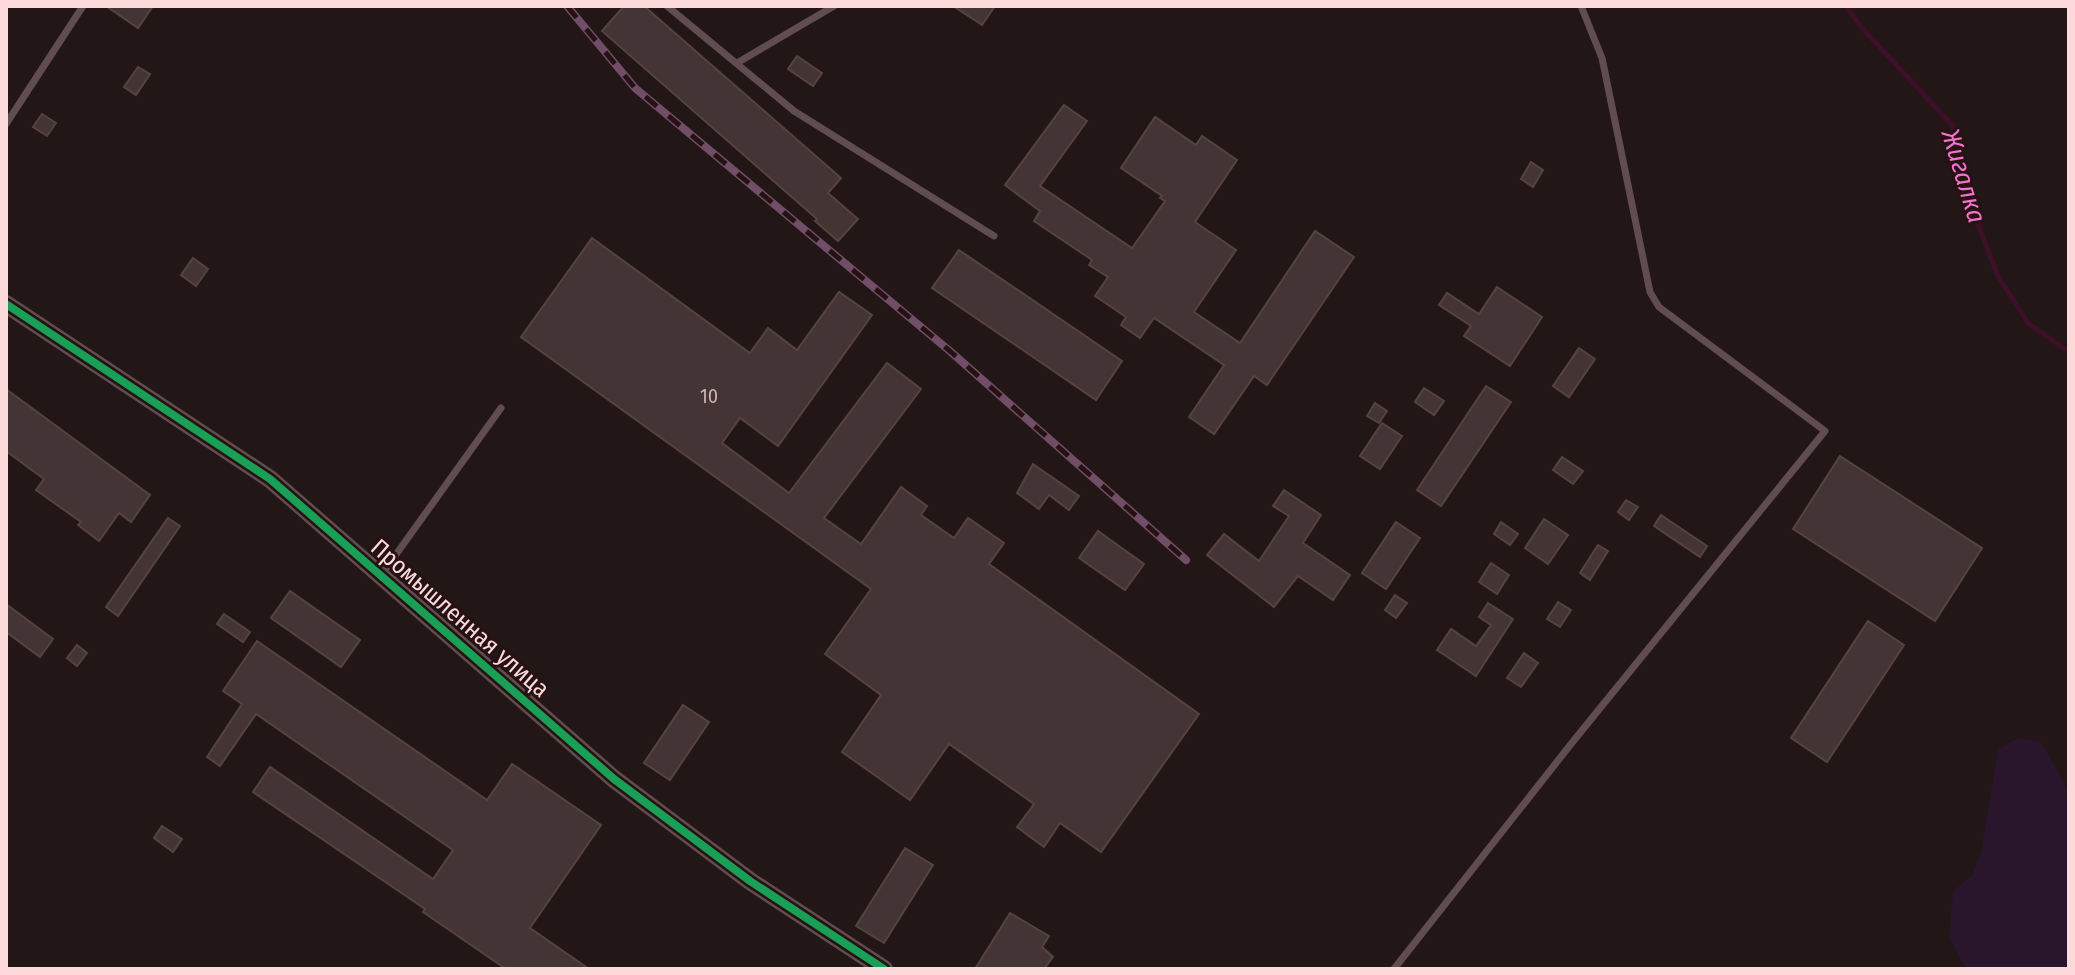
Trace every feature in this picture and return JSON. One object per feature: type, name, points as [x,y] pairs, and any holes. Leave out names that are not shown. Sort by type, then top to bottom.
[{"type":"street","name":"Промышленная улица","points":[[6,304],[270,479],[614,779],[750,881],[884,969]]},
{"type":"lane","points":[[6,124],[83,6]]},
{"type":"lane","points":[[667,6],[794,111],[994,236]]},
{"type":"lane","points":[[737,63],[834,6]]},
{"type":"lane","points":[[1394,969],[1825,431],[1659,307],[1650,292],[1602,58],[1581,6]]},
{"type":"lane","points":[[381,575],[501,408]]},
{"type":"shaded area","points":[[2017,738],[2041,742],[2069,791],[2069,969],[1966,969],[1949,937],[1953,891],[1972,875],[1981,852],[1998,750]]},
{"type":"building","points":[[106,6],[153,6],[138,28]]},
{"type":"building","points":[[624,6],[644,6],[841,178],[828,193],[858,219],[838,241],[815,221],[817,219],[602,31]]},
{"type":"building","points":[[953,6],[995,6],[982,25]]},
{"type":"building","points":[[797,56],[822,73],[813,86],[788,69]]},
{"type":"building","points":[[138,67],[150,74],[136,95],[124,87]]},
{"type":"building","points":[[1064,105],[1087,121],[1040,186],[1132,248],[1165,201],[1121,168],[1155,117],[1196,145],[1202,136],[1237,160],[1195,222],[1236,250],[1194,312],[1240,343],[1315,231],[1354,257],[1267,385],[1254,376],[1214,434],[1189,417],[1224,365],[1154,318],[1140,338],[1121,325],[1126,317],[1095,296],[1108,277],[1089,265],[1092,260],[1034,221],[1040,211],[1005,185]]},
{"type":"building","points":[[42,114],[56,123],[47,136],[33,127]]},
{"type":"building","points":[[1531,162],[1543,170],[1533,187],[1521,179]]},
{"type":"building","points":[[592,238],[750,353],[768,328],[797,350],[839,292],[872,315],[778,446],[740,418],[722,443],[789,493],[887,363],[921,389],[824,518],[861,544],[901,487],[927,506],[921,515],[954,538],[968,518],[1004,543],[989,564],[1199,714],[1101,852],[1060,823],[1044,847],[1017,827],[1034,804],[949,744],[910,800],[842,752],[881,695],[825,654],[871,589],[521,337]]},
{"type":"building","points":[[959,250],[1122,361],[1096,400],[932,288]]},
{"type":"building","points":[[193,258],[208,269],[196,286],[181,275]]},
{"type":"building","points":[[1497,287],[1542,317],[1510,366],[1464,336],[1471,326],[1439,305],[1447,293],[1479,314]]},
{"type":"building","points":[[1579,348],[1595,359],[1569,397],[1553,386]]},
{"type":"building","points":[[1486,386],[1511,402],[1441,506],[1417,490]]},
{"type":"building","points":[[1424,388],[1444,401],[1434,415],[1415,402]]},
{"type":"building","points":[[6,389],[150,495],[131,522],[119,513],[99,541],[78,525],[81,522],[36,490],[44,479],[6,451]]},
{"type":"building","points":[[1375,403],[1387,411],[1379,423],[1367,416]]},
{"type":"building","points":[[1382,423],[1402,436],[1380,469],[1360,456]]},
{"type":"building","points":[[1840,456],[1982,548],[1935,621],[1793,529]]},
{"type":"building","points":[[1562,457],[1583,471],[1573,484],[1553,470]]},
{"type":"building","points":[[1033,464],[1079,496],[1069,510],[1049,495],[1039,509],[1017,493]]},
{"type":"building","points":[[1284,490],[1321,515],[1303,543],[1350,575],[1333,600],[1298,576],[1274,607],[1207,555],[1224,534],[1259,561],[1289,516],[1273,506]]},
{"type":"building","points":[[1626,500],[1638,507],[1629,520],[1618,512]]},
{"type":"building","points":[[1661,515],[1707,546],[1700,557],[1654,526]]},
{"type":"building","points":[[168,518],[180,526],[118,616],[106,607]]},
{"type":"building","points":[[1544,519],[1568,535],[1548,564],[1525,548]]},
{"type":"building","points":[[1396,522],[1420,538],[1386,589],[1362,573]]},
{"type":"building","points":[[1501,522],[1518,534],[1510,545],[1494,534]]},
{"type":"building","points":[[1098,531],[1144,564],[1125,590],[1079,558]]},
{"type":"building","points":[[1598,545],[1608,551],[1590,580],[1580,573]]},
{"type":"building","points":[[1491,563],[1509,575],[1497,594],[1479,582]]},
{"type":"building","points":[[290,591],[360,640],[341,667],[271,618]]},
{"type":"building","points":[[1395,595],[1407,603],[1396,618],[1385,610]]},
{"type":"building","points":[[1558,602],[1571,610],[1560,627],[1547,619]]},
{"type":"building","points":[[1488,603],[1513,619],[1476,676],[1437,650],[1451,629],[1476,646],[1491,625],[1479,617]]},
{"type":"building","points":[[6,604],[53,639],[40,657],[6,632]]},
{"type":"building","points":[[224,614],[250,632],[243,642],[217,624]]},
{"type":"building","points":[[1868,621],[1904,645],[1827,762],[1791,738]]},
{"type":"building","points":[[257,641],[487,800],[512,764],[601,825],[530,928],[589,969],[506,969],[423,912],[425,909],[253,792],[270,767],[433,879],[453,850],[256,714],[220,766],[207,757],[242,704],[223,691]]},
{"type":"building","points":[[77,645],[87,653],[77,666],[67,658]]},
{"type":"building","points":[[1524,653],[1538,663],[1521,687],[1507,678]]},
{"type":"building","points":[[683,705],[709,722],[670,780],[644,763]]},
{"type":"building","points":[[162,826],[182,839],[173,852],[154,838]]},
{"type":"building","points":[[905,848],[933,865],[884,943],[856,926]]},
{"type":"building","points":[[1010,913],[1049,936],[1042,947],[1053,957],[1044,969],[975,969]]},
{"type":"waterway","name":"Жигалка","points":[[1846,6],[1861,27],[1953,126],[1967,196],[1998,276],[2028,323],[2069,352]]},
{"type":"railway","points":[[567,6],[635,88],[951,352],[1186,560]]},
{"type":"cycle path","points":[[6,304],[270,479],[614,779],[750,881],[884,969]]}]
